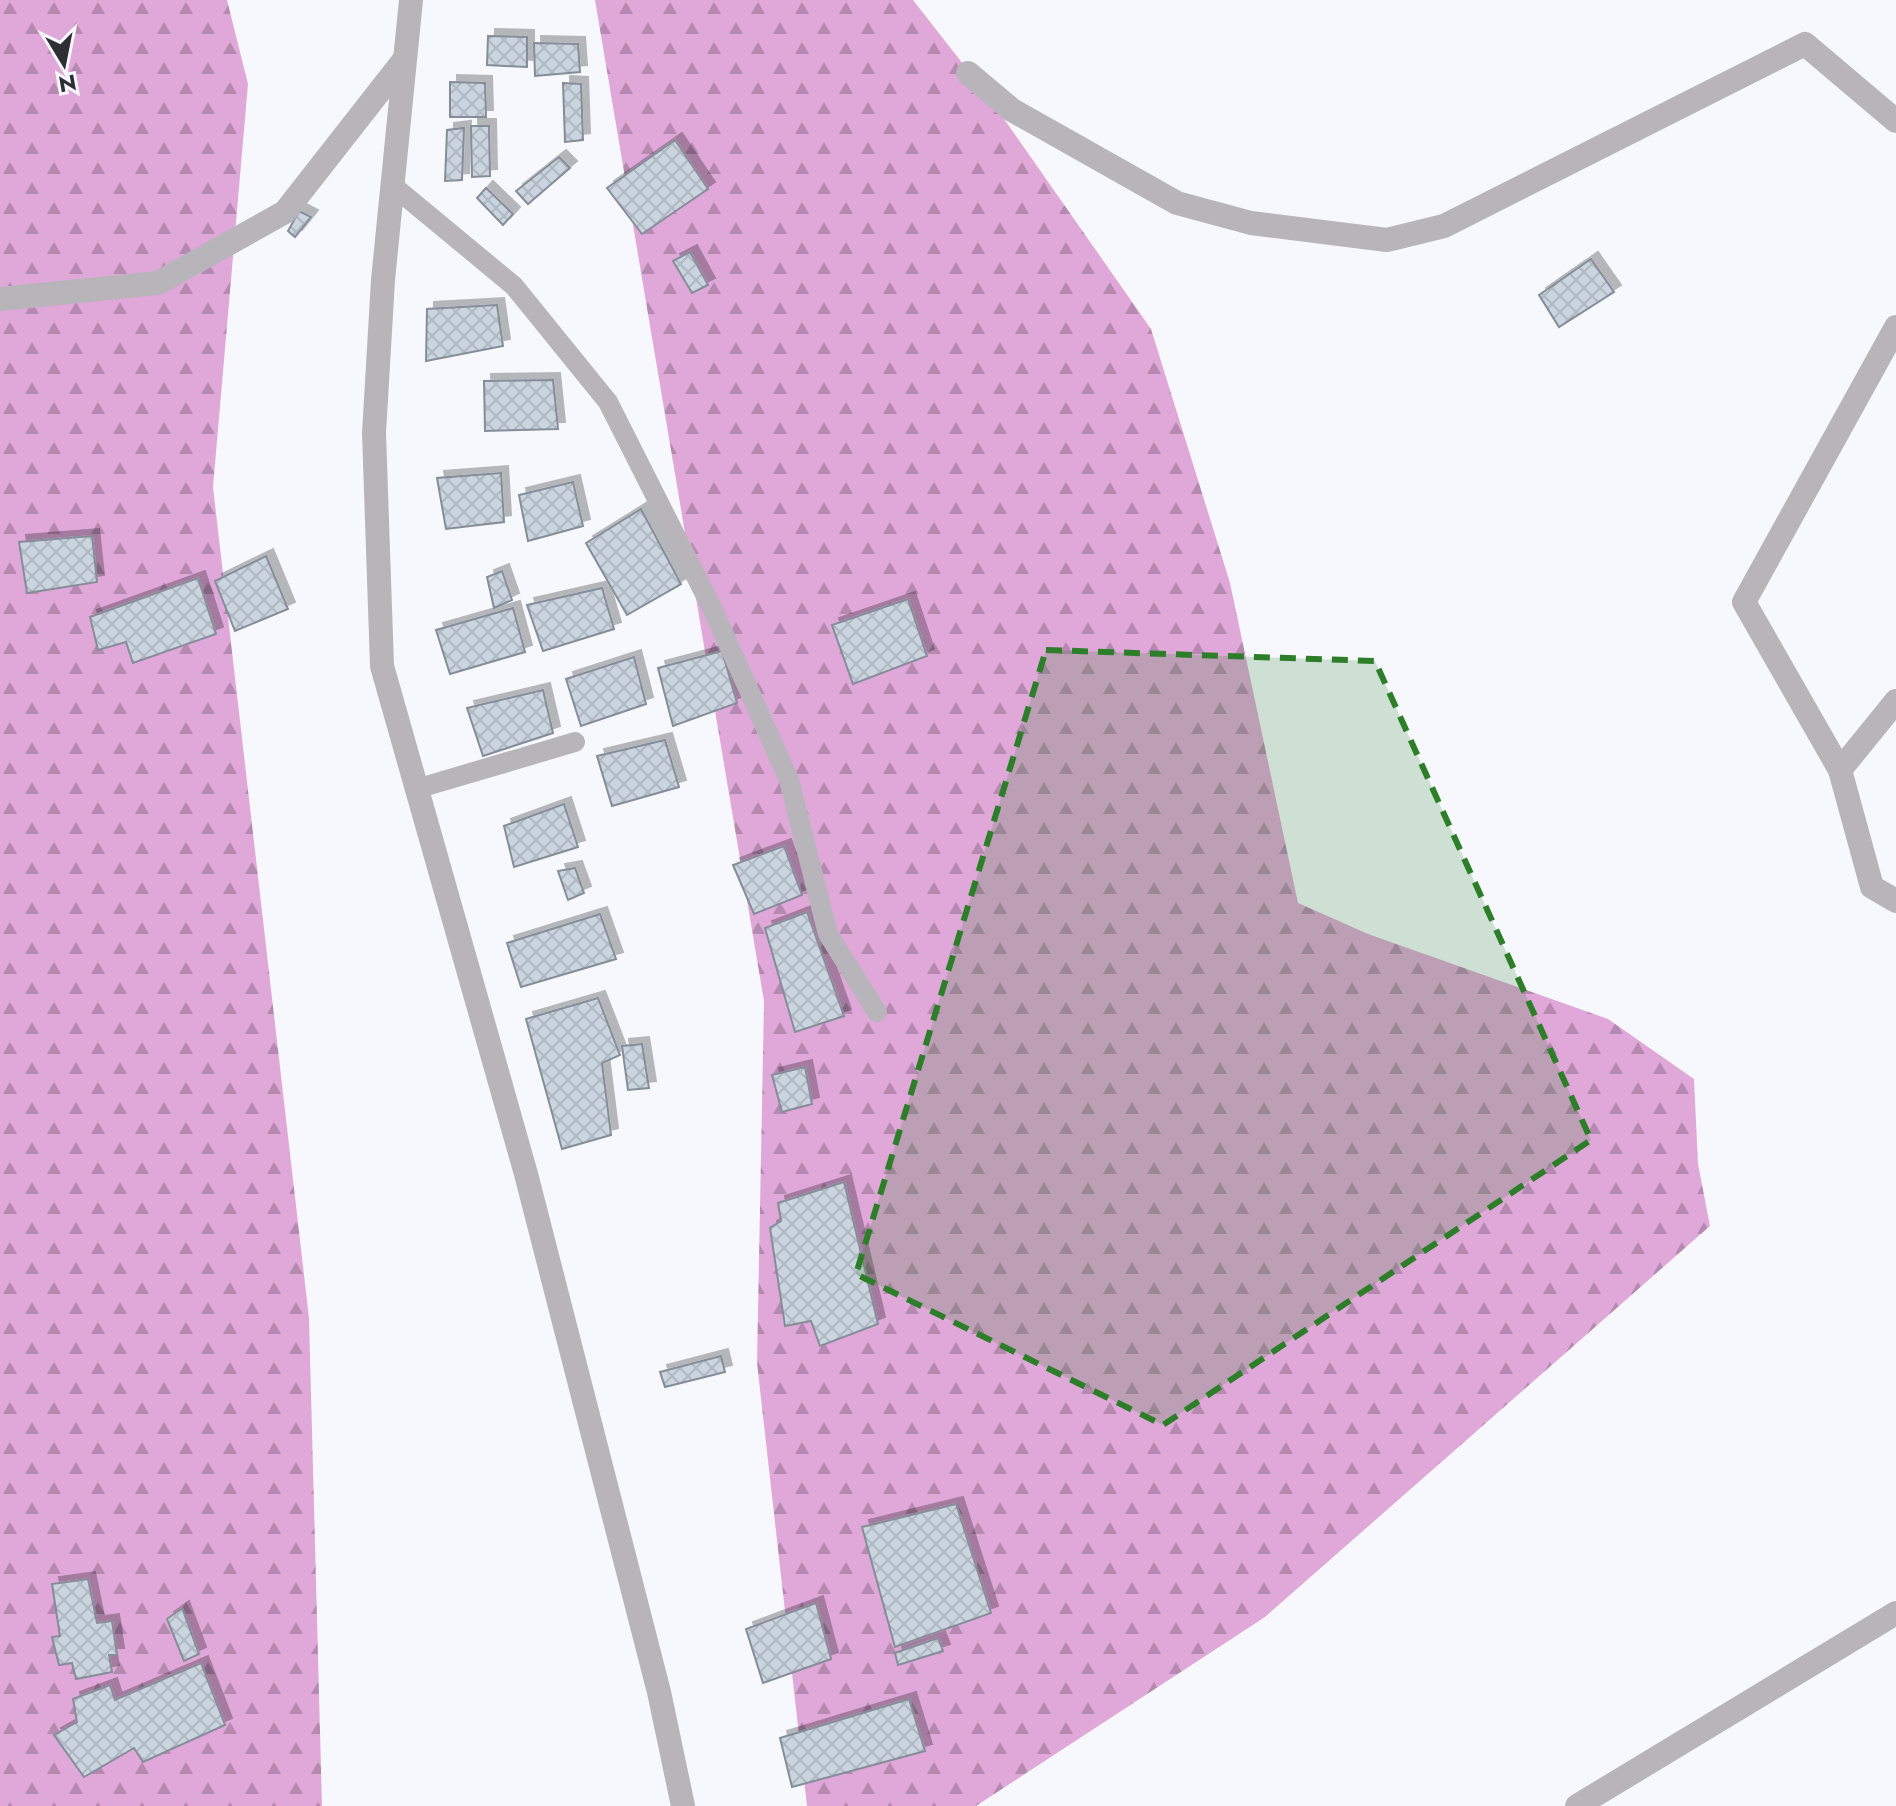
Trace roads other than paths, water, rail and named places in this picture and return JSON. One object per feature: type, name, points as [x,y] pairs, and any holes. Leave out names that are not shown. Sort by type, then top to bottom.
[{"type":"street","points":[[411,0],[382,295],[374,500],[382,666],[526,1174],[655,1677],[683,1806]]},
{"type":"street","points":[[968,73],[1012,110],[1177,203],[1251,223],[1387,240],[1444,226],[1805,44],[1896,121]]},
{"type":"street","points":[[0,299],[158,283],[285,212],[404,60]]},
{"type":"street","points":[[1896,327],[1744,602],[1840,770],[1872,887],[1896,901]]},
{"type":"street","points":[[1840,770],[1896,701]]},
{"type":"street","points":[[1577,1806],[1896,1613]]},
{"type":"lane","points":[[392,185],[514,286],[608,402],[714,612],[789,780],[828,934],[877,1012]]},
{"type":"lane","points":[[416,789],[575,742]]}]
